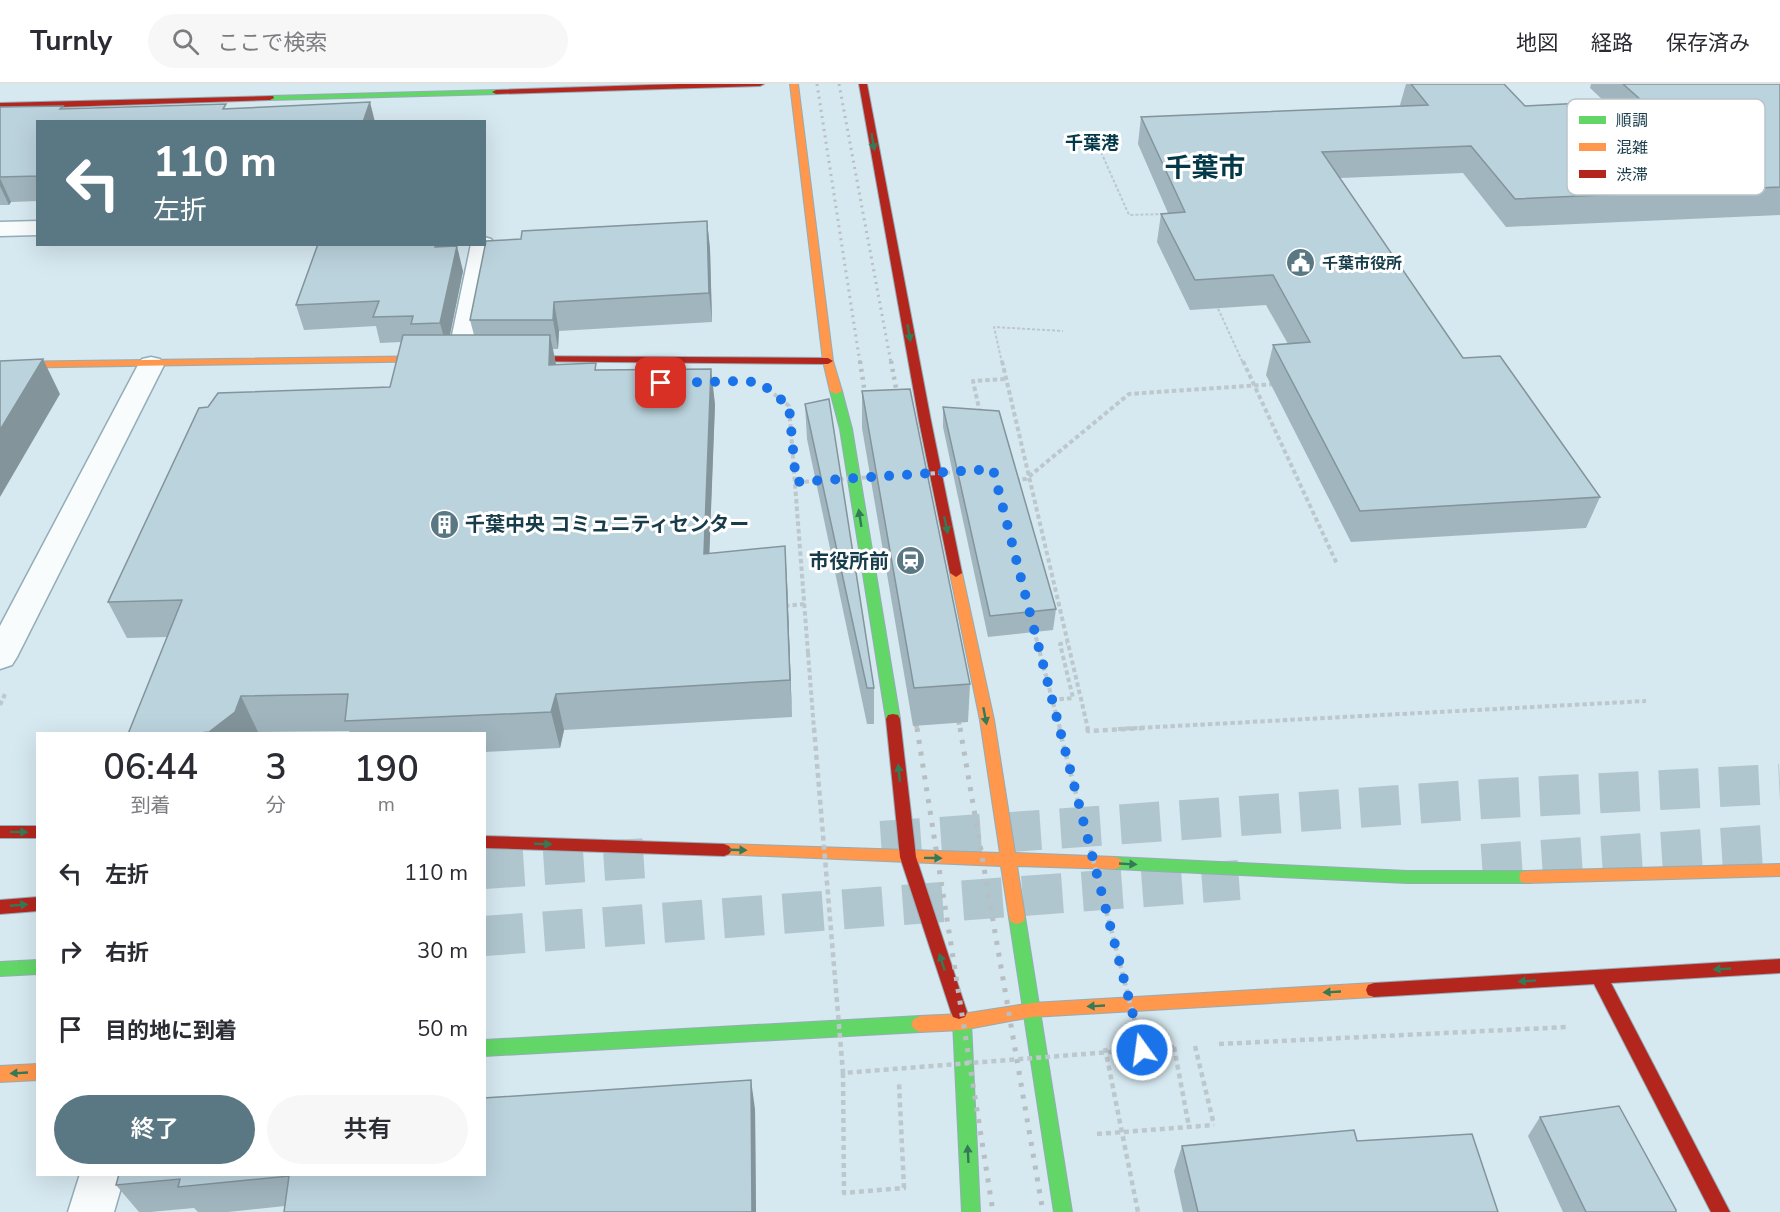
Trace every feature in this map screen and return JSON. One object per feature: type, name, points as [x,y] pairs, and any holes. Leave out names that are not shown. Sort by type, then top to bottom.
[{"type":"main road","points":[[0,106],[349,90],[760,84]]},
{"type":"main road","points":[[794,84],[828,361],[846,429],[895,734],[908,857],[962,1022],[971,1212]]},
{"type":"main road","points":[[863,84],[925,421],[987,720],[1006,858],[1063,1212]]},
{"type":"main road","points":[[0,365],[151,365],[466,359]]},
{"type":"main road","points":[[496,359],[828,361]]},
{"type":"main road","points":[[0,832],[36,832]]},
{"type":"main road","points":[[486,842],[908,857],[1006,858],[1407,878],[1564,877],[1780,870]]},
{"type":"main road","points":[[0,907],[36,904]]},
{"type":"main road","points":[[486,1048],[962,1022],[1032,1010],[1780,966]]},
{"type":"main road","points":[[0,969],[36,967]]},
{"type":"main road","points":[[1599,977],[1721,1212]]},
{"type":"main road","points":[[0,1074],[36,1072]]},
{"type":"street","points":[[0,229],[36,228]]},
{"type":"street","points":[[466,359],[483,246]]},
{"type":"street","points":[[0,657],[151,365]]},
{"type":"street","points":[[90,1212],[102,1176]]},
{"type":"path","points":[[1093,134],[1129,214],[1173,214]]},
{"type":"path","points":[[1214,301],[1337,564]]},
{"type":"path","points":[[1063,331],[994,327],[1088,730],[1646,701]]},
{"type":"path","points":[[982,424],[973,381],[1006,379]]},
{"type":"path","points":[[1006,481],[1026,479],[1129,394],[1283,384]]},
{"type":"path","points":[[768,389],[789,406],[843,1073],[844,1193],[904,1188],[899,1083]]},
{"type":"path","points":[[918,474],[960,471]]},
{"type":"path","points":[[796,482],[885,477]]},
{"type":"path","points":[[783,606],[805,604]]},
{"type":"path","points":[[1032,621],[1142,1050]]},
{"type":"path","points":[[1052,700],[1073,698],[1060,644],[1067,643]]},
{"type":"path","points":[[0,705],[10,684]]},
{"type":"path","points":[[1137,1212],[1105,1047],[1195,1046],[1568,1027]]},
{"type":"path","points":[[1096,1134],[1214,1125],[1195,1046]]},
{"type":"path","points":[[843,1073],[1174,1047],[1190,1128]]},
{"type":"building","points":[[1411,84],[1504,84],[1525,106],[1567,104],[1567,195],[1603,195],[1515,199],[1471,146],[1322,152],[1463,358],[1500,356],[1600,497],[1360,511],[1273,345],[1310,342],[1273,275],[1195,280],[1161,214],[1185,212],[1141,117],[1428,105]]},
{"type":"building","points":[[1623,84],[1780,84],[1780,187],[1765,188],[1765,99],[1640,99]]},
{"type":"building","points":[[370,102],[364,120],[36,120],[36,176],[0,177],[0,107],[63,106],[60,109],[226,104],[223,109]]},
{"type":"building","points":[[707,221],[709,293],[554,302],[553,320],[470,320],[486,241],[521,239],[522,231]]},
{"type":"building","points":[[317,246],[457,246],[440,323],[411,324],[413,316],[373,317],[379,301],[296,305]]},
{"type":"building","name":"千葉中央 コミュニティセンター","points":[[403,335],[550,335],[549,365],[596,363],[595,370],[711,369],[704,554],[785,546],[790,680],[556,694],[551,712],[345,721],[348,694],[241,696],[235,712],[209,732],[129,732],[182,600],[108,602],[199,408],[208,407],[218,393],[390,387]]},
{"type":"building","points":[[43,359],[0,430],[0,361]]},
{"type":"building","points":[[910,389],[970,684],[914,688],[862,391]]},
{"type":"building","points":[[829,399],[874,688],[867,688],[805,404]]},
{"type":"building","points":[[943,407],[999,411],[1056,609],[990,616]]},
{"type":"building","points":[[751,1080],[752,1212],[284,1212],[289,1176],[486,1176],[486,1098]]},
{"type":"building","points":[[1619,1106],[1676,1212],[1586,1212],[1540,1117]]},
{"type":"building","points":[[1354,1130],[1357,1141],[1472,1134],[1498,1212],[1198,1212],[1182,1146]]},
{"type":"building","points":[[118,1176],[289,1176],[178,1187],[180,1179],[116,1185]]},
{"type":"tunnel","points":[[881,841],[1485,799],[1780,784]]},
{"type":"tunnel","points":[[1482,864],[1780,844]]},
{"type":"tunnel","points":[[486,869],[647,858]]},
{"type":"tunnel","points":[[486,936],[1239,880]]},
{"type":"railway","points":[[817,84],[860,363]]},
{"type":"railway","points":[[839,84],[891,363]]},
{"type":"railway","points":[[860,361],[867,407]]},
{"type":"railway","points":[[891,361],[899,405]]},
{"type":"railway","points":[[956,706],[960,729]]},
{"type":"railway","points":[[914,709],[917,729]]},
{"type":"railway","points":[[917,728],[993,1212]]},
{"type":"railway","points":[[960,728],[1043,1212]]},
{"type":"traffic: fast","points":[[270,98],[496,92]]},
{"type":"traffic: fast","points":[[836,391],[846,429],[893,719]]},
{"type":"traffic: fast","points":[[1115,863],[1407,877],[1527,877]]},
{"type":"traffic: fast","points":[[1017,917],[1063,1212]]},
{"type":"traffic: fast","points":[[0,969],[36,967]]},
{"type":"traffic: fast","points":[[959,1012],[962,1022],[971,1212]]},
{"type":"traffic: fast","points":[[486,1048],[920,1024]]},
{"type":"traffic: slow","points":[[794,84],[828,361],[836,391]]},
{"type":"traffic: slow","points":[[0,365],[442,359]]},
{"type":"traffic: slow","points":[[956,573],[987,720],[1017,917]]},
{"type":"traffic: slow","points":[[724,850],[1115,863]]},
{"type":"traffic: slow","points":[[1527,877],[1780,870]]},
{"type":"traffic: slow","points":[[920,1024],[962,1022],[1032,1010],[1374,990]]},
{"type":"traffic: slow","points":[[0,1074],[36,1072]]},
{"type":"traffic: jam","points":[[496,92],[760,84]]},
{"type":"traffic: jam","points":[[863,84],[925,421],[956,573]]},
{"type":"traffic: jam","points":[[0,106],[270,98]]},
{"type":"traffic: jam","points":[[512,359],[828,361]]},
{"type":"traffic: jam","points":[[893,719],[908,857],[959,1012]]},
{"type":"traffic: jam","points":[[0,832],[36,832]]},
{"type":"traffic: jam","points":[[486,842],[724,850]]},
{"type":"traffic: jam","points":[[0,907],[36,904]]},
{"type":"traffic: jam","points":[[1374,990],[1780,966]]},
{"type":"traffic: jam","points":[[1599,977],[1721,1212]]},
{"type":"place","name":"千葉市役所","points":[[1301,263]]},
{"type":"place","name":"千葉中央 コミュニティセンター","points":[[444,524]]},
{"type":"place","name":"市役所前","points":[[910,561]]},
{"type":"district","name":"千葉港","points":[[1092,143]]},
{"type":"district","name":"千葉市","points":[[1205,168]]},
{"type":"route","points":[[661,383],[744,381],[761,383],[789,406],[796,482],[993,469],[1142,1050]]}]
